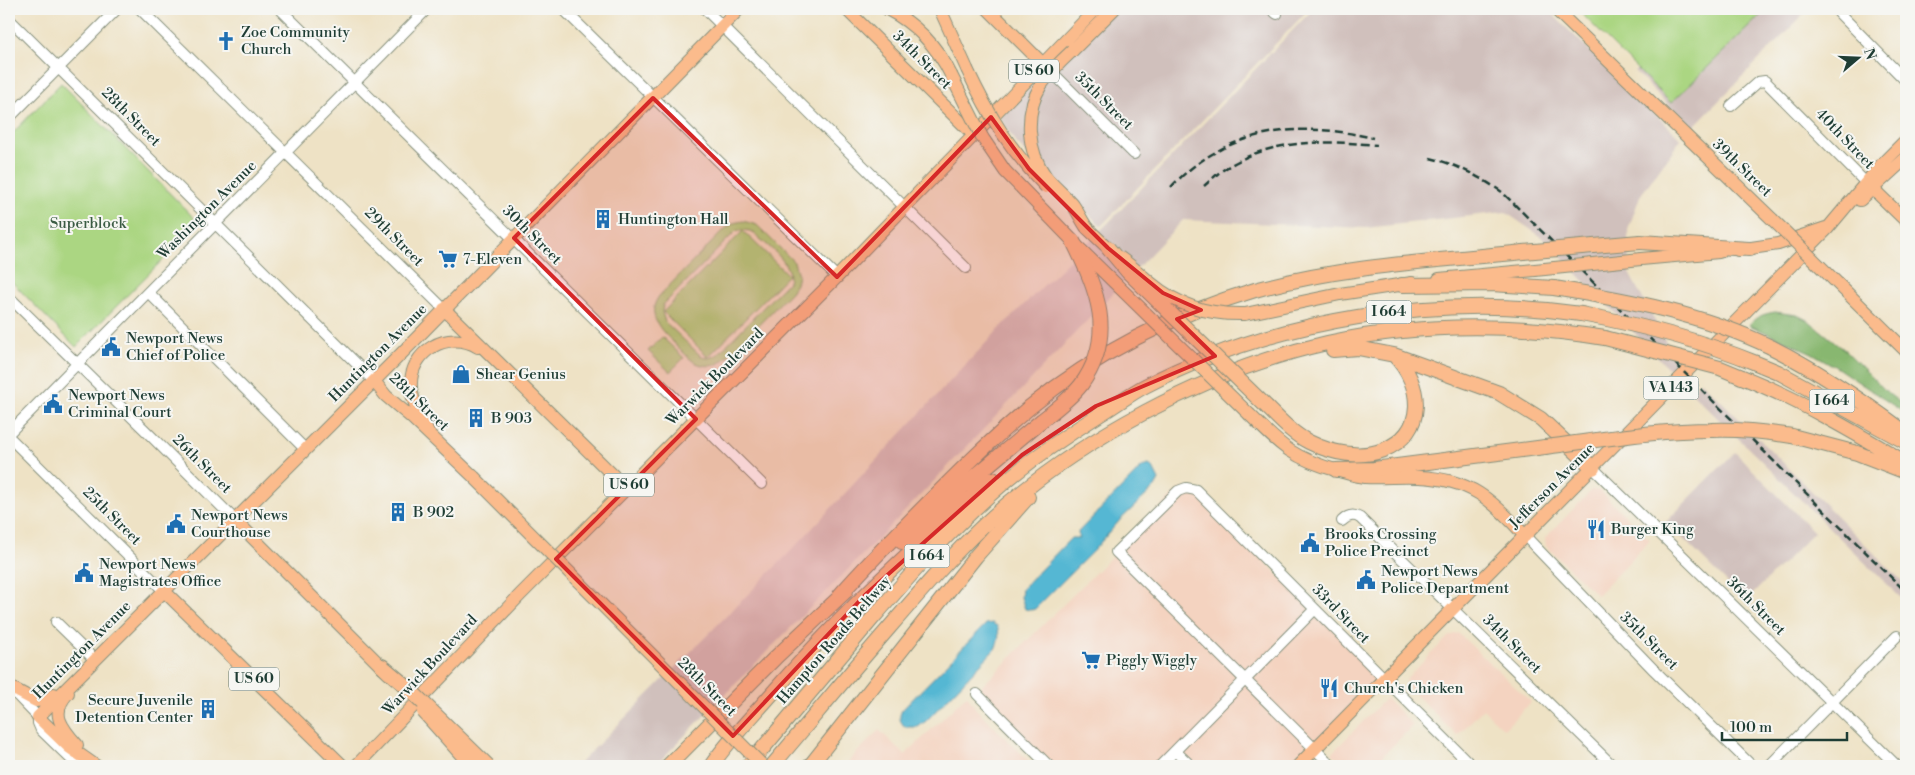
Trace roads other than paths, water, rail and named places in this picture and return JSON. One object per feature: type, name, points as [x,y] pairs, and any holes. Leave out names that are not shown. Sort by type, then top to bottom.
[{"type":"highway","points":[[840,596],[865,576],[975,475],[1066,401],[1080,386],[1091,367],[1098,347],[1100,324],[1097,297],[1090,276],[1073,241]]},
{"type":"highway","points":[[668,766],[840,596],[877,554],[976,454],[1066,381],[1102,357],[1146,333],[1223,301],[1255,290],[1309,278],[1376,268],[1640,242],[1749,249]]},
{"type":"highway","points":[[1108,248],[1128,272],[1268,408],[1299,436],[1324,448],[1358,454],[1384,449],[1405,434],[1412,420],[1417,402],[1413,381],[1394,355]]},
{"type":"highway","points":[[1402,285],[1476,284],[1554,288],[1614,298],[1692,316],[1771,347],[1818,372],[1869,406],[1906,434]]},
{"type":"highway","name":"Hampton Roads Beltway","points":[[748,766],[934,549],[1000,486],[1048,448],[1144,386],[1204,360],[1250,343],[1312,326],[1353,318],[1414,310],[1477,306],[1530,308],[1581,314],[1654,329],[1700,342],[1756,363],[1778,372],[1906,442]]},
{"type":"highway","name":"I 664","points":[[772,766],[922,589],[957,551],[1044,474],[1121,426],[1175,397],[1231,374],[1311,347],[1386,333],[1438,328],[1509,327],[1605,338],[1711,366],[1761,384],[1848,429],[1906,463]]},
{"type":"highway","points":[[1274,359],[1341,349],[1371,349],[1394,355],[1481,385],[1522,406],[1541,419],[1593,468]]},
{"type":"highway","points":[[711,766],[794,668],[853,607],[956,511],[1022,456],[1064,426],[1096,406],[1144,386]]},
{"type":"highway","points":[[1336,470],[1374,469],[1545,446],[1680,431],[1749,430],[1792,436],[1857,453],[1906,472]]},
{"type":"highway","points":[[810,766],[994,533],[1071,456]]},
{"type":"highway","points":[[382,666],[488,766]]},
{"type":"highway","points":[[702,766],[744,726]]},
{"type":"main road","name":"Huntington Avenue","points":[[38,717],[374,381],[739,9]]},
{"type":"main road","name":"34th Street","points":[[846,9],[974,135]]},
{"type":"main road","points":[[887,9],[908,21],[930,41],[943,60],[982,137],[1000,164],[1038,207],[1282,447],[1292,454],[1317,465],[1364,477],[1419,477],[1463,485],[1475,490],[1491,502],[1525,536]]},
{"type":"main road","points":[[940,9],[984,105],[1007,142],[1040,181],[1108,248],[1152,284],[1172,299],[1207,311],[1245,314],[1267,311],[1340,294],[1432,280],[1749,249],[1778,244],[1828,228]]},
{"type":"main road","name":"35th Street","points":[[988,9],[1042,62]]},
{"type":"main road","name":"Warwick Boulevard","points":[[356,766],[520,595],[906,207],[1042,62],[1096,9]]},
{"type":"main road","points":[[1087,228],[1073,206],[1041,168],[1036,158],[1030,136],[1032,109],[1038,91],[1050,74],[1114,9]]},
{"type":"main road","name":"39th Street","points":[[1555,9],[1905,349]]},
{"type":"main road","name":"Jefferson Avenue","points":[[1298,766],[1869,186],[1906,140]]},
{"type":"main road","name":"Jefferson Avenue","points":[[1869,186],[1906,158]]},
{"type":"main road","name":"40th Street","points":[[1869,186],[1906,221]]},
{"type":"main road","name":"29th Street","points":[[444,309],[626,488]]},
{"type":"main road","points":[[429,434],[411,390],[412,372],[421,356],[437,344],[455,340],[472,344],[490,355]]},
{"type":"main road","name":"28th Street","points":[[374,381],[386,396],[474,477],[763,766]]},
{"type":"main road","name":"26th Street","points":[[235,520],[382,666]]},
{"type":"main road","name":"25th Street","points":[[164,591],[343,766]]},
{"type":"main road","points":[[9,687],[31,700],[40,701],[49,699],[64,683],[76,678]]},
{"type":"main road","points":[[76,678],[71,691],[62,702],[59,716],[64,729],[95,765]]},
{"type":"main road","points":[[406,688],[471,766]]},
{"type":"main road","points":[[38,717],[69,747],[95,765]]},
{"type":"street","points":[[9,118],[117,9]]},
{"type":"street","name":"29th Street","points":[[140,9],[444,309]]},
{"type":"street","name":"30th Street","points":[[280,9],[762,484]]},
{"type":"street","points":[[563,9],[837,277]]},
{"type":"street","points":[[705,9],[966,268]]},
{"type":"street","points":[[1838,9],[1839,13],[1906,81]]},
{"type":"street","name":"Washington Avenue","points":[[9,433],[355,82],[421,11]]},
{"type":"street","name":"28th Street","points":[[9,19],[374,381]]},
{"type":"street","name":"35th Street","points":[[1042,62],[1134,154]]},
{"type":"street","name":"40th Street","points":[[1731,106],[1761,80],[1765,81],[1869,186]]},
{"type":"street","points":[[148,292],[305,449]]},
{"type":"street","name":"26th Street","points":[[9,297],[235,520]]},
{"type":"street","name":"25th Street","points":[[9,437],[164,591]]},
{"type":"street","name":"36th Street","points":[[1593,468],[1897,766]]},
{"type":"street","name":"33rd Street","points":[[1245,680],[1116,552],[1178,491],[1186,488],[1196,490],[1472,766]]},
{"type":"street","name":"34th Street","points":[[1342,520],[1349,516],[1360,518],[1613,766]]},
{"type":"street","name":"35th Street","points":[[1525,536],[1654,670],[1752,766]]},
{"type":"street","points":[[1160,766],[1315,608]]},
{"type":"street","points":[[56,622],[95,660]]},
{"type":"street","points":[[1769,766],[1897,636]]},
{"type":"street","points":[[1245,680],[1332,766]]},
{"type":"street","points":[[9,687],[38,717],[41,730],[78,766]]},
{"type":"street","points":[[977,694],[1049,766]]},
{"type":"street","points":[[1175,751],[1190,766]]},
{"type":"water","points":[[1149,465],[1153,468],[1159,480],[1155,487],[1120,520],[1094,550],[1035,609],[1025,609],[1021,597],[1022,589],[1071,538],[1079,538],[1078,532],[1142,467]]},
{"type":"water","points":[[992,623],[997,626],[999,632],[995,649],[926,721],[918,727],[905,727],[900,719],[902,710],[986,624]]},
{"type":"railway","points":[[1171,187],[1192,168],[1215,152],[1239,141],[1264,134],[1290,130],[1317,130],[1373,138]]},
{"type":"railway","points":[[1204,186],[1227,167],[1248,156],[1266,150],[1302,143],[1321,142],[1377,145]]},
{"type":"railway","points":[[1430,158],[1468,172],[1502,192],[1906,592]]},
{"type":"place","name":"Zoe Community Church","points":[[226,41]]},
{"type":"place","name":"Huntington Hall","points":[[603,219]]},
{"type":"place","name":"7-Eleven","points":[[448,259]]},
{"type":"place","name":"Newport News Chief of Police","points":[[111,347]]},
{"type":"place","name":"Shear Genius","points":[[461,374]]},
{"type":"place","name":"Newport News Criminal Court","points":[[53,404]]},
{"type":"place","name":"B 903","points":[[476,418]]},
{"type":"place","name":"B 902","points":[[398,512]]},
{"type":"place","name":"Newport News Courthouse","points":[[176,524]]},
{"type":"place","name":"Burger King","points":[[1596,529]]},
{"type":"place","name":"Brooks Crossing Police Precinct","points":[[1310,543]]},
{"type":"place","name":"Newport News Magistrates Office","points":[[84,573]]},
{"type":"place","name":"Newport News Police Department","points":[[1366,580]]},
{"type":"place","name":"Piggly Wiggly","points":[[1091,660]]},
{"type":"place","name":"Church's Chicken","points":[[1329,688]]},
{"type":"place","name":"Secure Juvenile Detention Center","points":[[208,709]]},
{"type":"park label","name":"Superblock","points":[[88,223]]}]
